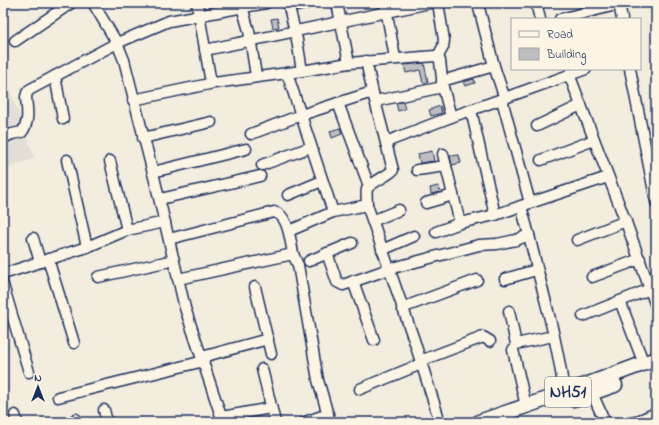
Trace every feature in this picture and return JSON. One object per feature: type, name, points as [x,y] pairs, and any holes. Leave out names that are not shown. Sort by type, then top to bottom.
[{"type":"highway","name":"NH51","points":[[506,420],[526,406],[652,364]]},
{"type":"highway","name":"NH51","points":[[479,422],[506,420],[592,393],[652,364]]},
{"type":"street","points":[[15,41],[71,3]]},
{"type":"street","points":[[93,3],[117,43],[124,60],[133,100],[160,199],[185,308],[223,420],[271,408]]},
{"type":"street","points":[[197,3],[211,84]]},
{"type":"street","points":[[7,136],[22,132],[28,123],[27,93],[29,90],[117,43],[173,20],[242,5],[266,3]]},
{"type":"street","points":[[288,3],[302,71]]},
{"type":"street","points":[[337,3],[349,63]]},
{"type":"street","points":[[205,50],[295,32],[386,8],[430,3]]},
{"type":"street","points":[[438,3],[444,40],[443,47],[438,56],[440,61],[442,84],[451,117]]},
{"type":"street","points":[[536,3],[540,18]]},
{"type":"street","points":[[564,18],[621,3],[622,18]]},
{"type":"street","points":[[242,5],[256,76]]},
{"type":"street","points":[[386,8],[395,58]]},
{"type":"street","points":[[479,8],[504,99],[536,270],[553,336],[564,393]]},
{"type":"street","points":[[133,100],[256,76],[302,71],[366,61],[438,56]]},
{"type":"street","points":[[366,61],[393,170],[389,175],[370,186],[367,190],[367,205],[440,422]]},
{"type":"street","points":[[251,134],[300,115],[366,94],[374,97],[442,84],[494,66]]},
{"type":"street","points":[[386,142],[451,117],[504,99],[557,73],[569,74],[583,70]]},
{"type":"street","points":[[630,70],[656,202]]},
{"type":"street","points":[[287,73],[333,212]]},
{"type":"street","points":[[569,74],[626,221],[656,306]]},
{"type":"street","points":[[55,76],[63,119]]},
{"type":"street","points":[[338,103],[370,186]]},
{"type":"street","points":[[537,126],[581,105]]},
{"type":"street","points":[[471,110],[495,215]]},
{"type":"street","points":[[143,138],[211,122]]},
{"type":"street","points":[[541,160],[594,140]]},
{"type":"street","points":[[262,165],[311,147]]},
{"type":"street","points":[[153,172],[246,149]]},
{"type":"street","points":[[443,154],[460,223]]},
{"type":"street","points":[[67,160],[87,247]]},
{"type":"street","points":[[110,161],[128,230]]},
{"type":"street","points":[[417,170],[446,166]]},
{"type":"street","points":[[160,199],[260,176]]},
{"type":"street","points":[[436,232],[460,223],[495,215],[608,176]]},
{"type":"street","points":[[288,195],[322,181]]},
{"type":"street","points":[[426,203],[453,195]]},
{"type":"street","points":[[289,230],[333,212],[367,205]]},
{"type":"street","points":[[372,221],[399,210]]},
{"type":"street","points":[[169,239],[274,212],[282,216],[289,230],[293,254],[298,265],[318,380],[329,418],[305,422]]},
{"type":"street","points":[[576,240],[626,221]]},
{"type":"street","points":[[3,274],[87,247],[128,230],[165,222]]},
{"type":"street","points":[[327,253],[338,283],[343,285],[389,269],[479,245],[509,241],[529,235]]},
{"type":"street","points":[[382,250],[414,236]]},
{"type":"street","points":[[33,238],[44,261],[74,343]]},
{"type":"street","points":[[309,261],[352,243]]},
{"type":"street","points":[[178,279],[293,254]]},
{"type":"street","points":[[592,277],[640,259]]},
{"type":"street","points":[[98,277],[174,260]]},
{"type":"street","points":[[505,279],[536,270]]},
{"type":"street","points":[[402,308],[477,280]]},
{"type":"street","points":[[353,281],[374,340]]},
{"type":"street","points":[[3,285],[7,313],[29,372]]},
{"type":"street","points":[[255,287],[271,354]]},
{"type":"street","points":[[583,316],[650,289]]},
{"type":"street","points":[[620,301],[652,364]]},
{"type":"street","points":[[509,311],[516,344],[553,336]]},
{"type":"street","points":[[360,389],[483,337],[490,341]]},
{"type":"street","points":[[58,397],[203,359],[268,339]]},
{"type":"street","points":[[513,350],[526,406]]},
{"type":"street","points":[[262,368],[274,422]]},
{"type":"street","points":[[592,393],[605,422]]},
{"type":"street","points":[[104,410],[107,422]]},
{"type":"street","points":[[635,422],[656,413]]},
{"type":"shaded area","points":[[3,72],[35,158],[3,170]]},
{"type":"building","points":[[309,3],[309,9],[297,12],[295,4]]},
{"type":"building","points":[[277,18],[279,27],[273,28],[271,19]]},
{"type":"building","points":[[424,63],[428,82],[423,83],[420,70],[406,73],[404,65]]},
{"type":"building","points":[[474,79],[475,83],[465,86],[463,82]]},
{"type":"building","points":[[403,102],[405,109],[398,111],[396,103]]},
{"type":"building","points":[[440,106],[442,113],[431,116],[429,110]]},
{"type":"building","points":[[340,128],[342,134],[332,138],[330,131]]},
{"type":"building","points":[[432,151],[434,161],[420,163],[418,154]]},
{"type":"building","points":[[459,155],[461,163],[452,165],[450,156]]},
{"type":"building","points":[[438,186],[440,192],[431,194],[430,188]]}]
